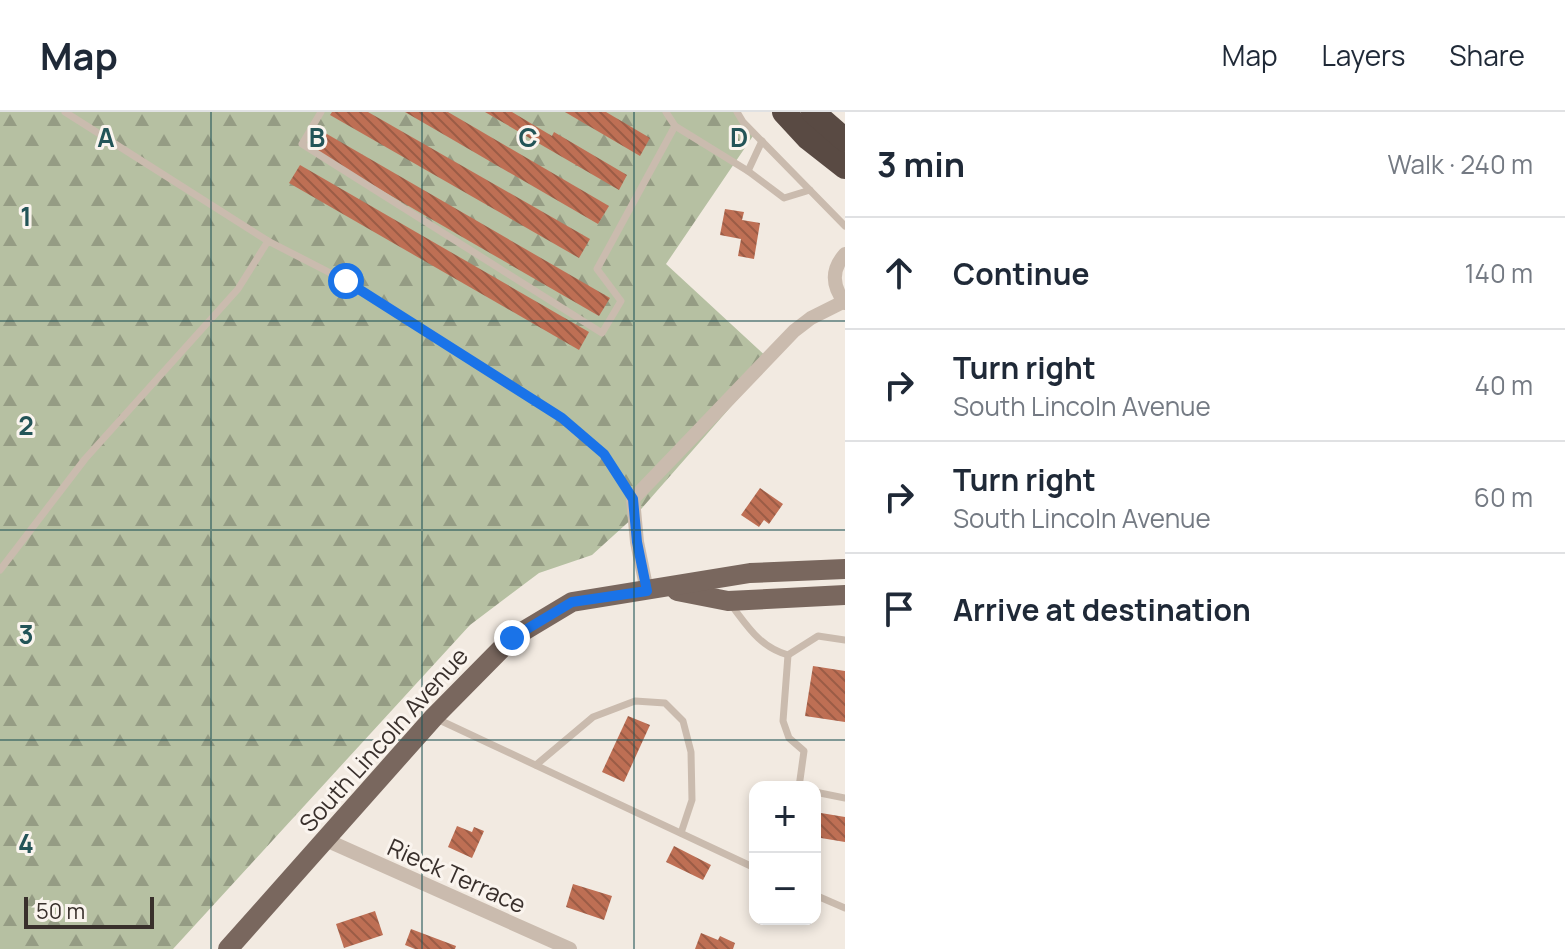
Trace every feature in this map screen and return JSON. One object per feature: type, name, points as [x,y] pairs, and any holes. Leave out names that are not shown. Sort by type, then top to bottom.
[{"type":"highway","points":[[784,112],[808,138],[845,167]]},
{"type":"highway","points":[[813,112],[845,140]]},
{"type":"main road","name":"South Lincoln Avenue","points":[[228,949],[434,717],[512,638],[572,602],[750,573],[845,569]]},
{"type":"main road","name":"South Lincoln Avenue","points":[[656,590],[728,601],[845,595]]},
{"type":"street","points":[[656,590],[637,542],[633,499],[794,331],[811,318],[844,302],[835,288],[834,277],[836,266],[845,254]]},
{"type":"street","name":"Rieck Terrace","points":[[326,840],[570,949]]},
{"type":"lane","points":[[65,112],[268,241],[346,281],[562,418],[604,454],[633,499]]},
{"type":"lane","points":[[321,112],[302,144],[602,333],[621,301],[597,269],[675,126]]},
{"type":"lane","points":[[666,112],[675,126],[748,171],[784,198],[810,190]]},
{"type":"lane","points":[[737,112],[845,226]]},
{"type":"lane","points":[[748,171],[762,141]]},
{"type":"lane","points":[[0,570],[85,459],[238,289],[268,241]]},
{"type":"lane","points":[[728,601],[759,641],[775,651],[788,655],[818,636],[845,640]]},
{"type":"lane","points":[[788,655],[783,721],[789,738],[804,751],[800,781]]},
{"type":"lane","points":[[536,765],[593,717],[635,701],[665,703],[683,721],[691,752],[692,800],[681,833]]},
{"type":"lane","points":[[434,717],[749,865]]},
{"type":"lane","points":[[821,793],[845,798]]},
{"type":"lane","points":[[821,898],[845,908]]},
{"type":"green space","points":[[0,112],[739,112],[755,133],[666,264],[771,361],[635,516],[592,555],[539,573],[470,625],[173,949],[0,949]]},
{"type":"building","points":[[332,112],[368,112],[590,239],[579,258],[330,115]]},
{"type":"building","points":[[405,112],[448,112],[609,206],[598,224]]},
{"type":"building","points":[[485,112],[512,112],[552,136],[554,132],[627,175],[619,190]]},
{"type":"building","points":[[565,112],[606,112],[650,138],[640,156]]},
{"type":"building","points":[[320,130],[610,298],[599,316],[310,149]]},
{"type":"building","points":[[300,165],[589,332],[579,350],[289,183]]},
{"type":"building","points":[[725,209],[744,212],[742,220],[760,223],[754,259],[738,256],[741,239],[720,235]]},
{"type":"building","points":[[760,488],[783,504],[769,524],[764,520],[759,527],[741,515]]},
{"type":"building","points":[[813,666],[845,671],[845,722],[805,716]]},
{"type":"building","points":[[628,716],[650,725],[624,782],[602,772]]},
{"type":"building","points":[[821,813],[845,817],[845,842],[821,838]]},
{"type":"building","points":[[457,826],[472,832],[474,827],[484,831],[472,858],[448,847]]},
{"type":"building","points":[[674,846],[711,865],[703,880],[666,862]]},
{"type":"building","points":[[573,884],[612,896],[604,920],[566,907]]},
{"type":"building","points":[[375,911],[383,935],[344,948],[336,924]]},
{"type":"building","points":[[411,929],[456,946],[455,949],[415,949],[405,945]]},
{"type":"building","points":[[701,933],[718,940],[720,936],[735,943],[733,949],[695,949]]},
{"type":"route","points":[[346,281],[562,418],[604,454],[633,499],[637,542],[647,591],[572,602],[512,638]]}]
